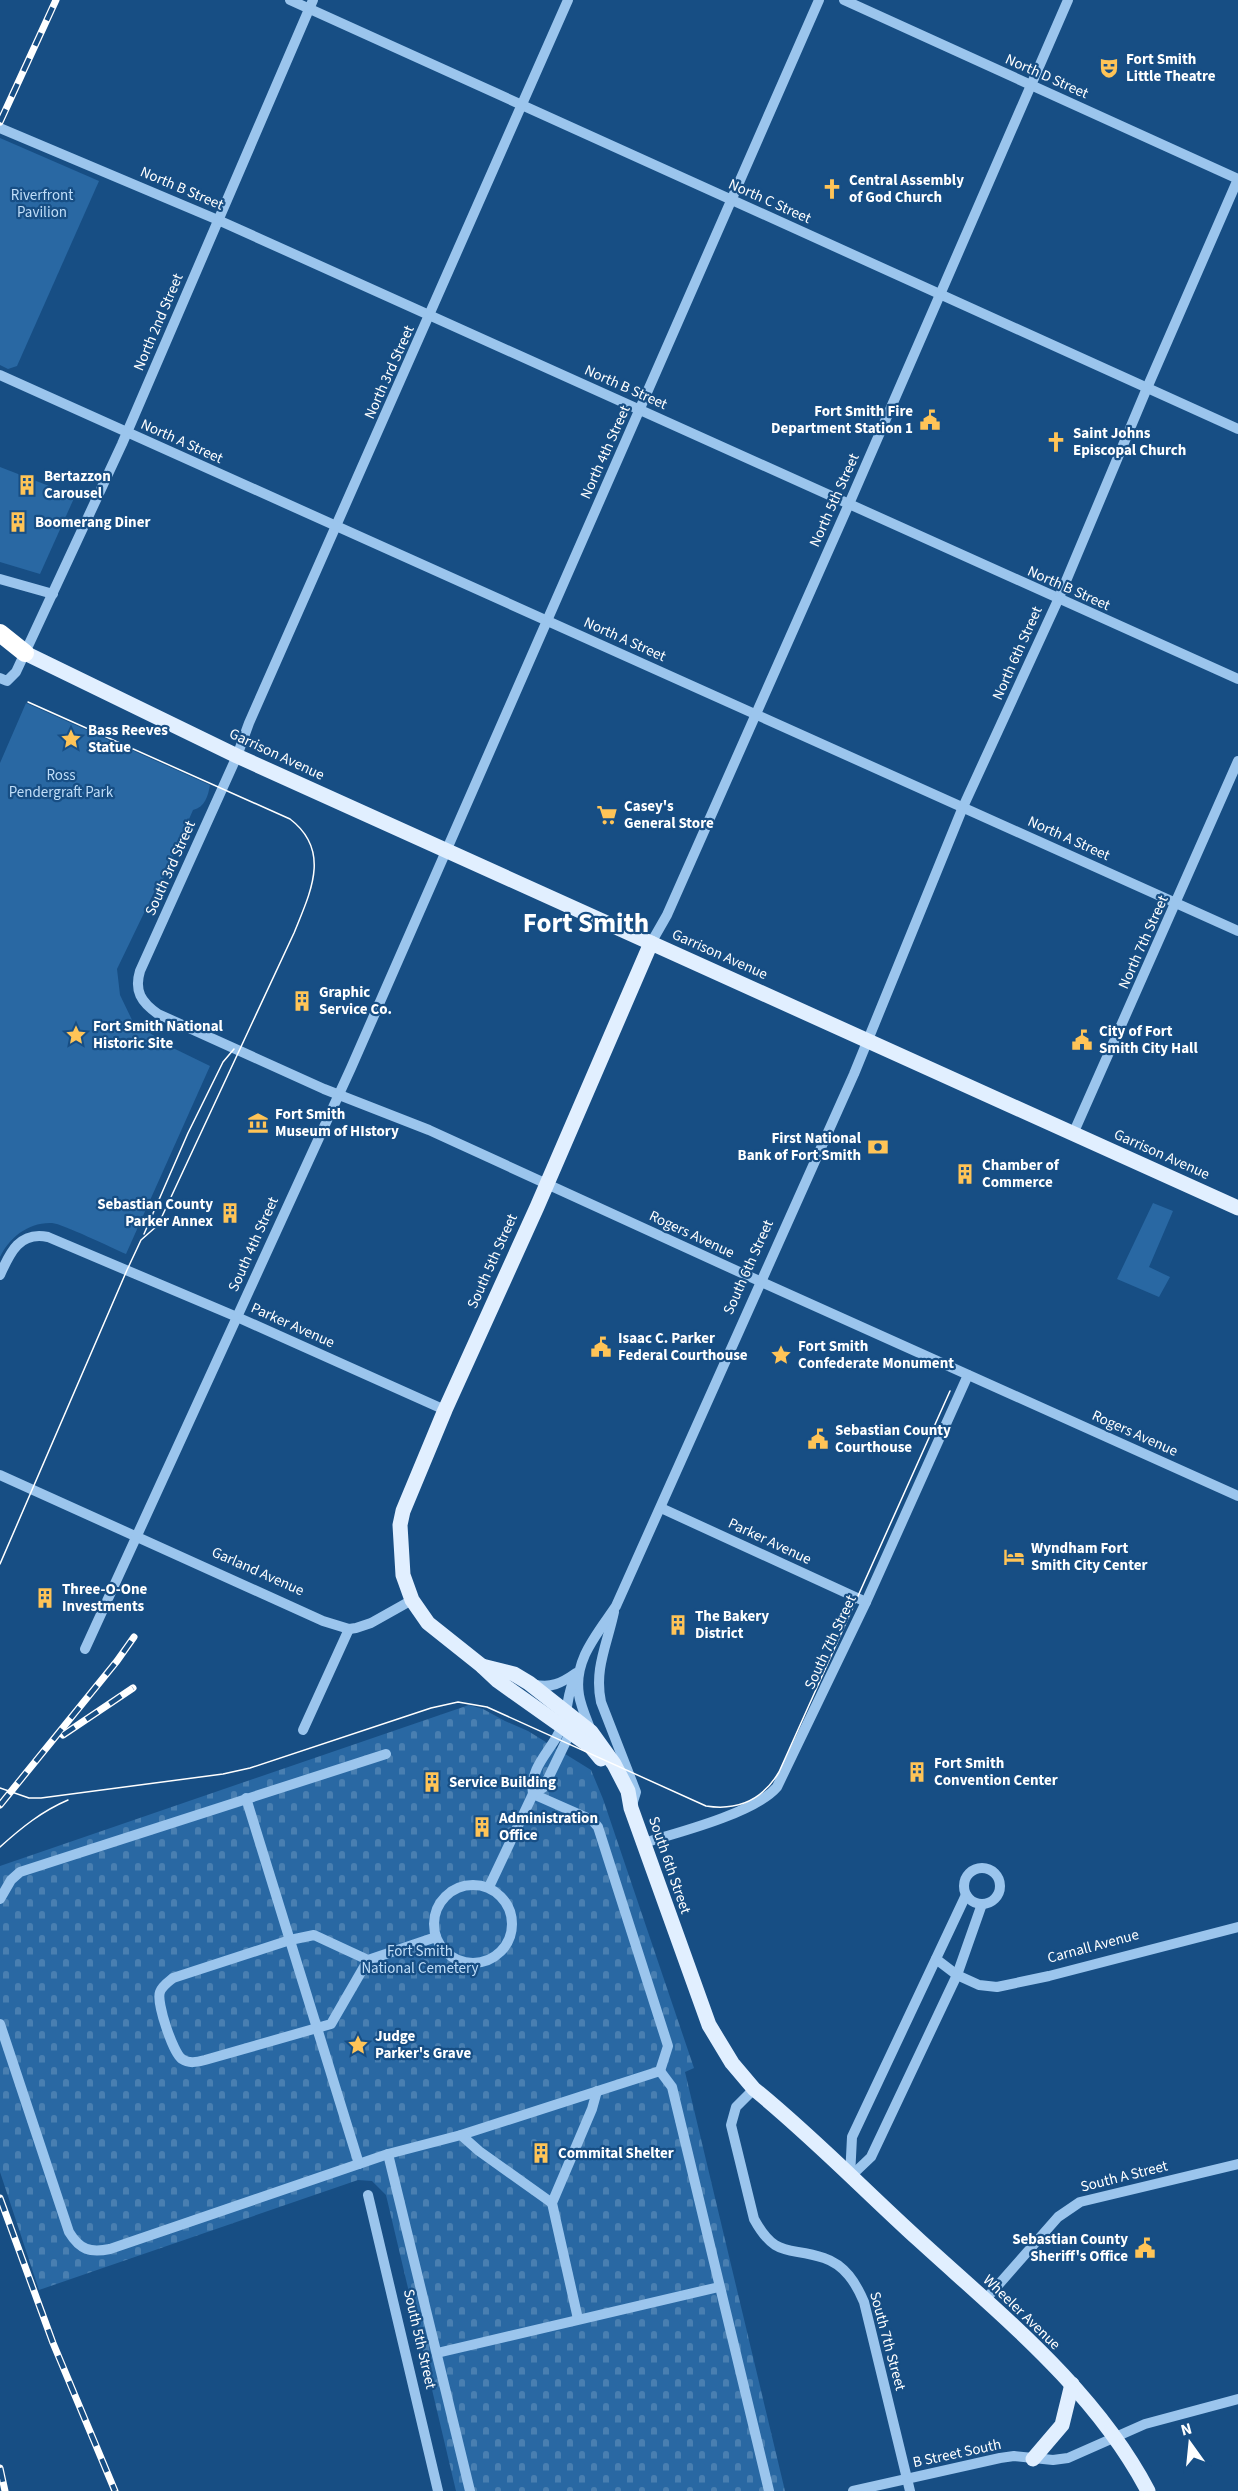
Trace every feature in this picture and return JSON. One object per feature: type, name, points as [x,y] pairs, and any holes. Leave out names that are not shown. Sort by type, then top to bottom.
[{"type":"highway","name":"Garrison Avenue","points":[[0,633],[25,653]]},
{"type":"highway","name":"Garrison Avenue","points":[[0,645],[25,653]]},
{"type":"main road","name":"Garrison Avenue","points":[[25,653],[237,756],[1238,1208]]},
{"type":"main road","name":"South 5th Street","points":[[412,1600],[403,1575],[400,1525],[403,1511],[445,1410],[651,943]]},
{"type":"main road","points":[[412,1600],[428,1623],[483,1666],[498,1681],[566,1724],[591,1732],[614,1764],[628,1791],[631,1808]]},
{"type":"main road","points":[[483,1666],[514,1674],[530,1683],[566,1724],[597,1753],[631,1808]]},
{"type":"main road","name":"South 6th Street","points":[[631,1808],[709,2025],[732,2063],[754,2090]]},
{"type":"main road","points":[[754,2090],[850,2177]]},
{"type":"main road","name":"Wheeler Avenue","points":[[850,2177],[985,2300],[1072,2384],[1131,2458],[1148,2491]]},
{"type":"main road","points":[[1033,2459],[1062,2425],[1072,2384]]},
{"type":"street","name":"North C Street","points":[[290,0],[311,4],[522,105],[1238,429]]},
{"type":"street","name":"North 3rd Street","points":[[237,756],[249,723],[568,0]]},
{"type":"street","name":"North 4th Street","points":[[446,851],[819,0]]},
{"type":"street","name":"North D Street","points":[[844,0],[1238,179]]},
{"type":"street","name":"North 5th Street","points":[[651,943],[667,915],[849,504],[1068,0]]},
{"type":"street","name":"North 2nd Street","points":[[3,680],[16,672],[127,432],[311,4]]},
{"type":"street","name":"North B Street","points":[[0,128],[218,220],[1058,600],[1238,679]]},
{"type":"street","name":"North 6th Street","points":[[868,1041],[963,807],[1058,600],[1238,179]]},
{"type":"street","name":"North A Street","points":[[0,375],[755,712],[1238,931]]},
{"type":"street","points":[[0,579],[53,594]]},
{"type":"street","name":"South 3rd Street","points":[[138,993],[137,980],[140,970],[237,756]]},
{"type":"street","name":"North 7th Street","points":[[1073,1134],[1177,904],[1238,761]]},
{"type":"street","name":"South 4th Street","points":[[85,1649],[446,851]]},
{"type":"street","name":"Rogers Avenue","points":[[138,993],[147,1006],[158,1014],[338,1094],[429,1130],[1238,1496]]},
{"type":"street","name":"South 6th Street","points":[[631,1808],[636,1792],[601,1702],[597,1676],[616,1606],[868,1041]]},
{"type":"street","name":"Parker Avenue","points":[[0,1275],[17,1244],[26,1237],[37,1235],[48,1237],[237,1317],[445,1410]]},
{"type":"street","name":"South 7th Street","points":[[643,1843],[750,1808],[769,1797],[786,1773],[968,1375]]},
{"type":"street","name":"Garland Avenue","points":[[0,1475],[323,1621],[349,1629]]},
{"type":"street","name":"Parker Avenue","points":[[661,1508],[866,1602]]},
{"type":"street","points":[[303,1730],[349,1629],[371,1623],[412,1600]]},
{"type":"street","name":"South 6th Street","points":[[597,1753],[579,1696],[579,1671],[592,1641],[616,1606]]},
{"type":"street","points":[[530,1683],[552,1686],[565,1682],[579,1671]]},
{"type":"street","points":[[489,1887],[533,1794],[532,1778],[566,1724],[566,1702],[579,1671]]},
{"type":"street","points":[[0,1899],[11,1880],[20,1872],[386,1754]]},
{"type":"street","points":[[533,1794],[579,1813],[592,1820],[598,1827],[669,2046],[660,2071]]},
{"type":"street","points":[[246,1798],[360,2164]]},
{"type":"street","points":[[986,1868],[994,1871],[1000,1881],[998,1895],[989,1903],[982,1904],[970,1900],[966,1895],[964,1883],[972,1870],[986,1868]]},
{"type":"street","points":[[467,1884],[489,1887],[501,1896],[511,1912],[513,1926],[511,1937],[500,1953],[489,1960],[466,1963],[447,1954],[436,1937],[435,1913],[446,1895],[467,1884]]},
{"type":"street","points":[[850,2177],[852,2138],[966,1895]]},
{"type":"street","points":[[850,2177],[871,2157],[957,1975],[982,1904]]},
{"type":"street","name":"Carnall Avenue","points":[[936,1959],[957,1975],[990,1987],[1238,1927]]},
{"type":"street","points":[[368,1960],[314,1935],[290,1940],[173,1978],[160,1991],[158,2000],[176,2053],[183,2060],[193,2063],[331,2024],[368,1960],[436,1937]]},
{"type":"street","points":[[0,2024],[69,2232],[76,2243],[85,2250],[95,2252],[110,2249],[388,2154],[461,2135],[660,2071]]},
{"type":"street","points":[[660,2071],[672,2087],[769,2491]]},
{"type":"street","name":"South 7th Street","points":[[754,2090],[736,2107],[731,2125],[754,2218],[761,2232],[770,2242],[783,2250],[823,2258],[836,2264],[857,2286],[864,2302],[910,2491]]},
{"type":"street","points":[[578,2319],[552,2203],[592,2109],[597,2091]]},
{"type":"street","points":[[461,2135],[479,2151],[552,2203]]},
{"type":"street","points":[[388,2154],[470,2491]]},
{"type":"street","name":"South A Street","points":[[985,2300],[1058,2217],[1080,2202],[1238,2164]]},
{"type":"street","name":"South 5th Street","points":[[368,2195],[438,2491]]},
{"type":"street","points":[[437,2353],[719,2287]]},
{"type":"street","name":"B Street South","points":[[853,2491],[1000,2458],[1014,2456],[1033,2459],[1068,2458],[1145,2424],[1238,2399]]},
{"type":"green space","name":"Riverfront Pavilion","points":[[0,138],[99,181],[17,366],[8,369],[0,365]]},
{"type":"green space","points":[[0,467],[75,496],[40,574],[0,562]]},
{"type":"green space","name":"Fort Smith National Historic Site","points":[[26,703],[210,785],[203,804],[193,810],[160,886],[157,886],[117,969],[120,995],[133,1022],[171,1047],[210,1066],[126,1254],[58,1224],[43,1223],[20,1232],[0,1257],[0,763]]},
{"type":"green space","points":[[1153,1203],[1173,1211],[1149,1267],[1170,1277],[1159,1297],[1117,1279]]},
{"type":"green space","name":"Fort Smith National Cemetery","points":[[469,1705],[483,1709],[528,1731],[591,1770],[603,1799],[694,2068],[685,2072],[785,2491],[456,2491],[386,2195],[372,2181],[358,2180],[39,2290],[0,2172],[0,1866]]},
{"type":"tram line","points":[[0,1564],[127,1270],[141,1240],[158,1225],[294,933],[306,903],[314,873],[311,845],[303,831],[290,819],[28,702]]},
{"type":"tram line","points":[[144,1234],[188,1133],[223,1062],[234,1049]]},
{"type":"tram line","points":[[0,1788],[29,1798],[41,1798],[223,1774],[250,1768],[431,1708],[458,1702],[487,1707],[706,1806],[729,1807],[749,1801],[765,1789],[779,1772],[950,1391]]},
{"type":"tram line","points":[[0,1847],[32,1820],[68,1800]]},
{"type":"railway","points":[[0,122],[56,0]]},
{"type":"railway","points":[[0,1805],[134,1637]]},
{"type":"railway","points":[[63,1735],[133,1688]]},
{"type":"railway","points":[[0,2198],[53,2343],[115,2491]]},
{"type":"railway","points":[[0,2468],[5,2491]]},
{"type":"place","name":"Fort Smith Little Theatre","points":[[1109,68]]},
{"type":"place","name":"Central Assembly of God Church","points":[[832,189]]},
{"type":"place","name":"Fort Smith Fire Department Station 1","points":[[930,420]]},
{"type":"place","name":"Saint Johns Episcopal Church","points":[[1056,442]]},
{"type":"place","name":"Bertazzon Carousel","points":[[27,485]]},
{"type":"place","name":"Boomerang Diner","points":[[18,522]]},
{"type":"place","name":"Bass Reeves Statue","points":[[71,739]]},
{"type":"place","name":"Casey's General Store","points":[[607,815]]},
{"type":"place","name":"Graphic Service Co.","points":[[302,1001]]},
{"type":"place","name":"Fort Smith National Historic Site","points":[[76,1035]]},
{"type":"place","name":"City of Fort Smith City Hall","points":[[1082,1040]]},
{"type":"place","name":"Fort Smith Museum of HIstory","points":[[258,1123]]},
{"type":"place","name":"First National Bank of Fort Smith","points":[[878,1147]]},
{"type":"place","name":"Chamber of Commerce","points":[[965,1174]]},
{"type":"place","name":"Sebastian County Parker Annex","points":[[230,1213]]},
{"type":"place","name":"Isaac C. Parker Federal Courthouse","points":[[601,1347]]},
{"type":"place","name":"Fort Smith Confederate Monument","points":[[781,1355]]},
{"type":"place","name":"Sebastian County Courthouse","points":[[818,1439]]},
{"type":"place","name":"Wyndham Fort Smith City Center","points":[[1014,1557]]},
{"type":"place","name":"Three-O-One Investments","points":[[45,1598]]},
{"type":"place","name":"The Bakery District","points":[[678,1625]]},
{"type":"place","name":"Fort Smith Convention Center","points":[[917,1772]]},
{"type":"place","name":"Service Building","points":[[432,1782]]},
{"type":"place","name":"Administration Office","points":[[482,1827]]},
{"type":"place","name":"Judge Parker's Grave","points":[[358,2045]]},
{"type":"place","name":"Commital Shelter","points":[[541,2153]]},
{"type":"place","name":"Sebastian County Sheriff's Office","points":[[1145,2248]]},
{"type":"district","name":"Fort Smith","points":[[586,923]]},
{"type":"park label","name":"Ross Pendergraft Park","points":[[61,784]]}]
